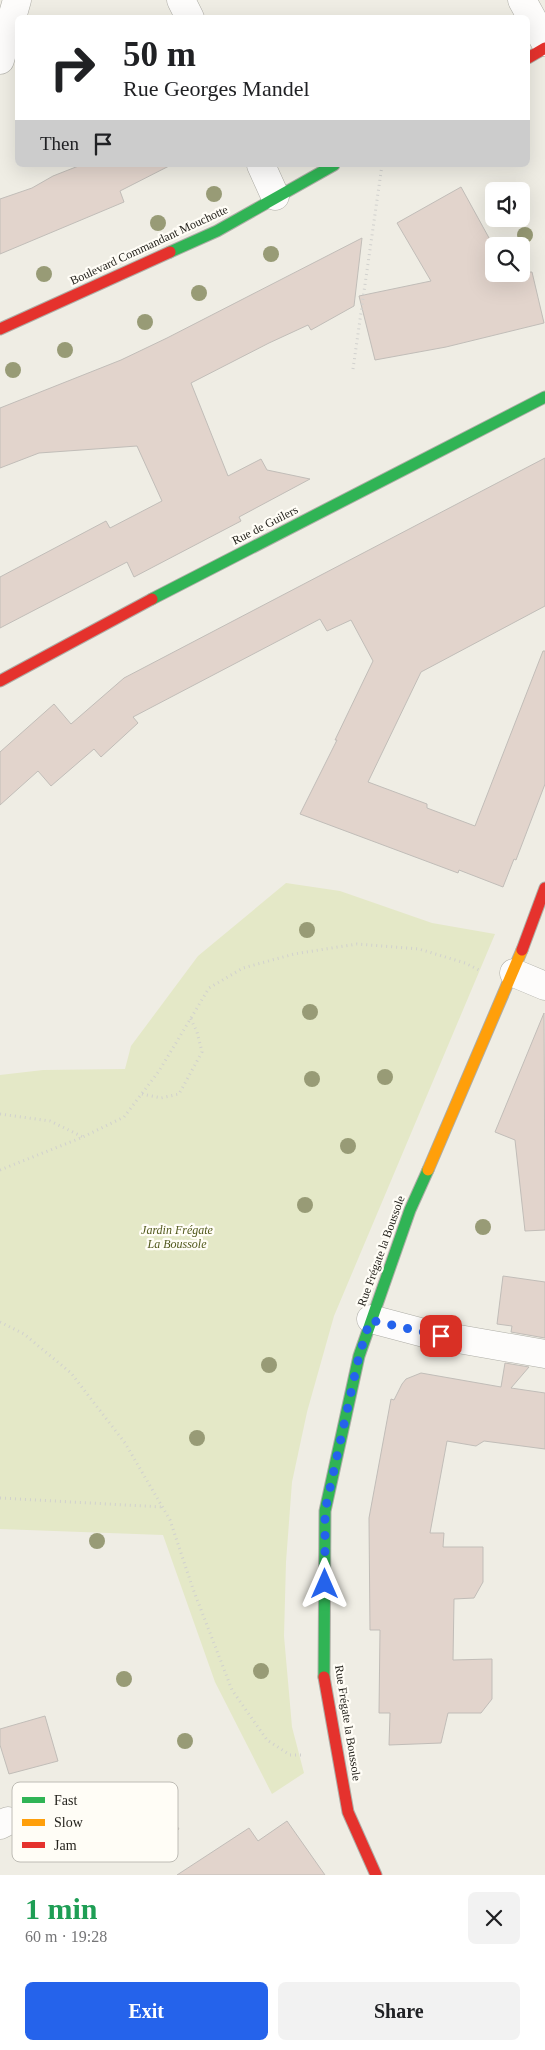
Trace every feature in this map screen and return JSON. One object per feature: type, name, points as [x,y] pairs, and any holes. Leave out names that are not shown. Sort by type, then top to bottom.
[{"type":"street","points":[[0,60],[17,0]]},
{"type":"street","points":[[181,0],[188,15]]},
{"type":"street","points":[[522,0],[545,42]]},
{"type":"street","points":[[530,57],[545,48]]},
{"type":"street","points":[[262,167],[275,196]]},
{"type":"street","name":"Boulevard Commandant Mouchotte","points":[[0,329],[217,231],[275,196],[330,167]]},
{"type":"street","name":"Rue de Guilers","points":[[0,681],[187,580],[545,396]]},
{"type":"street","name":"Rue Frégate la Boussole","points":[[376,1875],[348,1812],[324,1676],[325,1511],[359,1356],[370,1320],[410,1210],[511,979],[545,888]]},
{"type":"street","points":[[511,979],[545,986]]},
{"type":"street","points":[[370,1320],[424,1334],[545,1354]]},
{"type":"path","points":[[353,369],[382,167]]},
{"type":"path","points":[[0,1170],[83,1137],[124,1117],[158,1071],[209,988],[244,968],[294,954],[357,944],[419,949],[511,979]]},
{"type":"path","points":[[142,1094],[161,1098],[179,1094],[202,1052],[197,1032],[190,1017]]},
{"type":"path","points":[[0,1114],[50,1121],[83,1137]]},
{"type":"path","points":[[0,1322],[24,1334],[71,1373],[124,1443],[170,1520],[193,1589],[232,1690],[266,1740],[290,1755],[338,1756]]},
{"type":"path","points":[[0,1498],[162,1507]]},
{"type":"green space","name":"Jardin Frégate La Boussole","points":[[286,883],[340,891],[432,923],[495,934],[334,1316],[307,1412],[292,1482],[286,1562],[284,1636],[292,1727],[304,1773],[272,1794],[215,1682],[163,1535],[0,1529],[0,1075],[43,1070],[125,1069],[131,1046],[198,956]]},
{"type":"building","points":[[76,167],[167,167],[120,191],[124,202],[0,254],[0,199],[32,188],[53,176]]},
{"type":"building","points":[[461,187],[488,237],[485,237],[485,282],[530,282],[530,272],[532,272],[544,323],[446,347],[375,360],[359,296],[431,281],[397,223]]},
{"type":"building","points":[[362,238],[354,306],[311,330],[308,325],[191,383],[228,476],[261,459],[267,470],[310,479],[239,517],[241,521],[134,577],[127,562],[0,628],[0,577],[106,521],[110,528],[162,501],[137,446],[39,453],[0,468],[0,408],[121,360]]},
{"type":"building","points":[[545,458],[545,606],[421,672],[368,782],[427,804],[427,808],[475,826],[543,651],[545,651],[545,784],[516,860],[514,859],[503,887],[459,870],[458,873],[300,814],[337,740],[335,740],[373,661],[351,620],[327,631],[320,619],[133,717],[138,723],[101,757],[94,749],[51,786],[38,771],[0,805],[0,752],[54,704],[71,724],[124,678]]},
{"type":"building","points":[[544,1013],[545,1230],[525,1231],[515,1140],[495,1132]]},
{"type":"building","points":[[503,1276],[545,1282],[545,1338],[511,1332],[512,1326],[497,1324]]},
{"type":"building","points":[[505,1363],[529,1367],[511,1388],[545,1393],[545,1449],[484,1441],[476,1446],[447,1441],[430,1533],[444,1533],[443,1547],[483,1547],[483,1582],[474,1598],[454,1599],[453,1660],[492,1659],[492,1699],[481,1713],[448,1713],[441,1743],[389,1745],[390,1713],[379,1713],[380,1630],[370,1630],[369,1518],[391,1399],[394,1400],[406,1379],[421,1373],[501,1387]]},
{"type":"building","points":[[45,1716],[58,1761],[9,1774],[0,1745],[0,1729]]},
{"type":"building","points":[[287,1821],[325,1875],[177,1875],[249,1828],[258,1841]]},
{"type":"traffic: fast","points":[[170,252],[217,231],[330,167]]},
{"type":"traffic: fast","points":[[152,599],[545,397]]},
{"type":"traffic: fast","points":[[324,1677],[325,1511],[359,1356],[410,1210],[428,1170]]},
{"type":"traffic: slow","points":[[428,1170],[522,950]]},
{"type":"traffic: jam","points":[[530,57],[545,48]]},
{"type":"traffic: jam","points":[[0,329],[170,252]]},
{"type":"traffic: jam","points":[[0,681],[152,599]]},
{"type":"traffic: jam","points":[[522,950],[545,888]]},
{"type":"traffic: jam","points":[[324,1677],[348,1812],[376,1875]]},
{"type":"route","points":[[325,1584],[325,1511],[359,1356],[370,1320],[424,1334],[441,1336]]}]
